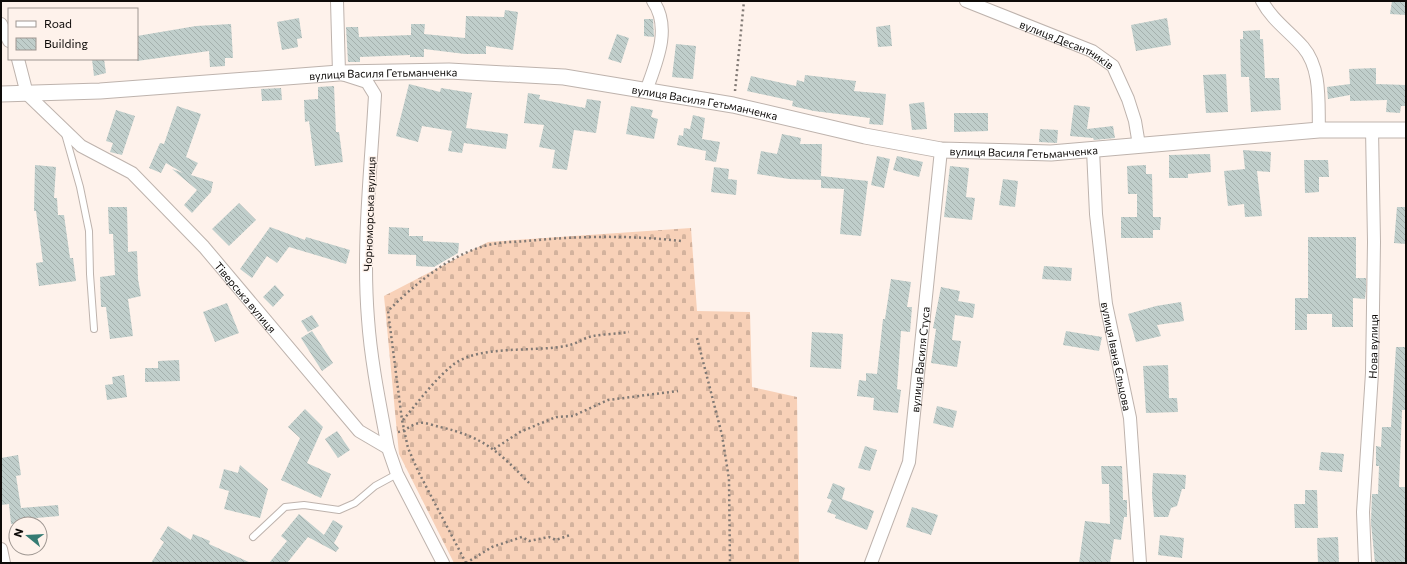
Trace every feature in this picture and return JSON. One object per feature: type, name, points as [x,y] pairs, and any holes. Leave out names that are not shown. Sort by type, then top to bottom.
[{"type":"street","points":[[337,1],[339,73]]},
{"type":"street","points":[[646,90],[661,42],[662,19],[653,1]]},
{"type":"street","name":"вулиця Десантників","points":[[966,1],[1092,50],[1113,66],[1128,100],[1135,122],[1139,145]]},
{"type":"street","points":[[1262,1],[1268,12],[1304,48],[1312,63],[1317,84],[1319,130]]},
{"type":"street","points":[[1,24],[8,39]]},
{"type":"street","points":[[18,60],[27,94]]},
{"type":"street","name":"вулиця Василя Гетьманченка","points":[[1,94],[100,91],[339,73],[449,71],[564,77],[646,90],[733,105],[865,136],[941,150],[1051,153],[1319,130],[1406,130]]},
{"type":"street","name":"Чорноморська вулиця","points":[[339,73],[367,82],[375,95],[367,256],[368,319],[376,386],[388,448]]},
{"type":"street","name":"Тіверська вулиця","points":[[27,94],[81,146],[132,173],[204,247],[358,431],[388,448]]},
{"type":"street","name":"Нова вулиця","points":[[1365,563],[1363,512],[1372,373],[1374,242],[1372,129]]},
{"type":"street","name":"вулиця Василя Стуса","points":[[871,563],[909,462],[941,150]]},
{"type":"street","name":"вулиця Івана Єльцова","points":[[1093,150],[1096,214],[1106,304],[1130,418],[1140,563]]},
{"type":"street","points":[[388,448],[397,474],[443,563]]},
{"type":"street","points":[[1,549],[4,563]]},
{"type":"lane","points":[[63,129],[80,187],[89,231],[94,329]]},
{"type":"lane","points":[[253,537],[285,507],[304,504],[339,510],[355,503],[374,486],[397,474]]},
{"type":"path","points":[[733,105],[744,1]]},
{"type":"path","points":[[570,535],[556,540],[549,537],[530,541],[522,537],[492,547],[466,563],[418,471],[408,448],[402,420],[388,311],[412,288],[435,270],[465,253],[488,245],[581,237],[652,238],[681,241]]},
{"type":"path","points":[[402,420],[455,364],[476,355],[500,351],[519,351],[570,345],[592,336],[629,332]]},
{"type":"path","points":[[697,338],[722,435],[729,479],[730,563]]},
{"type":"path","points":[[494,449],[520,432],[556,417],[573,416],[608,400],[678,391]]},
{"type":"path","points":[[385,434],[404,431],[411,425],[421,423],[458,431],[484,442],[494,449],[529,483]]},
{"type":"green space","points":[[691,228],[697,311],[750,312],[752,387],[797,397],[799,563],[454,563],[399,454],[384,296],[488,242]]},
{"type":"building","points":[[1392,1],[1406,1],[1406,15],[1390,14]]},
{"type":"building","points":[[505,10],[518,12],[513,50],[486,46],[486,54],[465,54],[424,49],[424,57],[410,57],[410,55],[360,57],[360,62],[348,62],[346,27],[358,27],[359,37],[411,35],[411,24],[425,24],[424,34],[465,38],[466,16],[504,17]]},
{"type":"building","points":[[299,18],[302,38],[297,39],[298,47],[282,50],[277,22]]},
{"type":"building","points":[[1167,18],[1171,45],[1136,51],[1131,25]]},
{"type":"building","points":[[644,19],[653,19],[654,37],[644,36]]},
{"type":"building","points":[[231,24],[233,58],[225,58],[225,66],[210,67],[209,51],[137,61],[138,36],[196,26]]},
{"type":"building","points":[[890,25],[892,46],[878,47],[876,27]]},
{"type":"building","points":[[1260,30],[1260,39],[1263,39],[1265,78],[1279,78],[1281,110],[1251,112],[1249,77],[1241,77],[1240,39],[1243,39],[1243,31]]},
{"type":"building","points":[[617,34],[629,38],[621,63],[608,59]]},
{"type":"building","points":[[676,44],[696,46],[693,79],[672,77]]},
{"type":"building","points":[[92,60],[104,60],[106,73],[94,76]]},
{"type":"building","points":[[1376,68],[1376,84],[1406,85],[1406,106],[1401,106],[1400,113],[1386,112],[1387,100],[1350,101],[1350,95],[1328,99],[1327,87],[1350,84],[1349,69]]},
{"type":"building","points":[[1226,74],[1228,112],[1206,113],[1203,75]]},
{"type":"building","points":[[805,75],[856,81],[854,91],[886,94],[883,125],[869,124],[870,118],[814,111],[792,106],[793,101],[747,91],[751,76],[796,86],[797,80],[804,82]]},
{"type":"building","points":[[409,84],[440,92],[441,88],[472,93],[466,128],[508,134],[506,149],[464,143],[462,153],[448,151],[452,131],[422,126],[418,142],[396,136]]},
{"type":"building","points":[[334,86],[336,132],[339,132],[343,162],[315,166],[309,121],[305,122],[304,100],[318,99],[318,87]]},
{"type":"building","points":[[281,88],[282,100],[262,101],[261,89]]},
{"type":"building","points":[[528,93],[540,95],[539,99],[585,108],[587,99],[601,101],[596,133],[574,130],[567,170],[552,168],[555,150],[539,147],[544,125],[524,123]]},
{"type":"building","points":[[924,102],[927,129],[912,130],[909,104]]},
{"type":"building","points":[[1074,105],[1090,107],[1087,129],[1113,126],[1115,138],[1094,140],[1093,138],[1070,136]]},
{"type":"building","points":[[177,106],[201,114],[186,157],[198,163],[191,175],[213,182],[211,192],[192,213],[184,205],[197,190],[172,169],[183,173],[166,163],[161,173],[149,168],[160,143],[164,144]]},
{"type":"building","points":[[631,106],[653,110],[651,117],[658,119],[654,139],[626,134]]},
{"type":"building","points":[[116,110],[135,116],[122,155],[110,152],[113,143],[106,141]]},
{"type":"building","points":[[954,113],[988,113],[988,131],[954,132]]},
{"type":"building","points":[[693,115],[705,118],[702,139],[720,142],[716,162],[705,160],[706,151],[677,145],[679,135],[683,136],[684,128],[690,129]]},
{"type":"building","points":[[1040,129],[1058,130],[1057,143],[1039,142]]},
{"type":"building","points":[[782,134],[801,138],[800,144],[822,144],[821,176],[868,181],[861,236],[840,234],[844,189],[821,188],[821,180],[789,179],[757,174],[761,151],[777,154]]},
{"type":"building","points":[[1243,150],[1271,152],[1270,172],[1257,171],[1262,216],[1245,217],[1244,204],[1228,206],[1224,171],[1245,169]]},
{"type":"building","points":[[1210,154],[1211,172],[1188,174],[1188,178],[1169,178],[1169,155]]},
{"type":"building","points":[[877,156],[890,159],[884,188],[871,185]]},
{"type":"building","points":[[897,156],[923,162],[919,177],[893,170]]},
{"type":"building","points":[[1304,160],[1328,160],[1329,177],[1319,177],[1319,192],[1305,193]]},
{"type":"building","points":[[35,165],[56,167],[54,198],[57,198],[58,215],[64,215],[70,258],[73,258],[76,281],[39,286],[36,263],[43,262],[36,211],[34,211]]},
{"type":"building","points":[[1146,165],[1146,174],[1152,174],[1153,217],[1161,217],[1160,230],[1153,230],[1153,238],[1121,238],[1121,217],[1137,217],[1137,194],[1128,194],[1127,166]]},
{"type":"building","points":[[950,166],[969,168],[966,197],[975,198],[972,220],[944,217]]},
{"type":"building","points":[[714,167],[729,169],[728,179],[737,180],[736,195],[711,192]]},
{"type":"building","points":[[1003,179],[1018,181],[1015,207],[999,205]]},
{"type":"building","points":[[239,203],[256,220],[229,246],[212,229]]},
{"type":"building","points":[[108,207],[127,207],[128,252],[137,251],[138,279],[141,296],[128,299],[133,336],[110,339],[106,307],[101,307],[100,277],[115,275],[113,234],[109,234]]},
{"type":"building","points":[[1397,207],[1406,207],[1406,244],[1394,243]]},
{"type":"building","points":[[270,227],[305,240],[306,237],[350,250],[346,264],[289,247],[277,263],[267,256],[252,278],[240,269]]},
{"type":"building","points":[[389,227],[409,228],[409,236],[423,236],[423,241],[459,243],[458,253],[434,267],[416,266],[416,255],[388,254]]},
{"type":"building","points":[[1308,237],[1356,237],[1356,278],[1366,278],[1366,289],[1365,299],[1353,298],[1353,327],[1332,327],[1332,314],[1307,314],[1307,330],[1295,330],[1295,298],[1308,298]]},
{"type":"building","points":[[1044,266],[1072,268],[1071,281],[1042,279]]},
{"type":"building","points":[[891,279],[911,282],[907,307],[912,307],[910,332],[901,331],[897,389],[901,390],[898,413],[873,410],[874,398],[857,396],[859,380],[866,381],[866,373],[877,374],[883,319],[885,319]]},
{"type":"building","points":[[275,285],[284,295],[273,307],[263,297]]},
{"type":"building","points":[[941,287],[960,291],[958,301],[975,304],[973,318],[955,315],[952,340],[961,341],[957,367],[931,363],[936,329],[933,328]]},
{"type":"building","points":[[1181,302],[1184,321],[1157,325],[1161,336],[1136,342],[1128,314],[1156,306]]},
{"type":"building","points":[[227,303],[239,333],[215,342],[203,312]]},
{"type":"building","points":[[312,315],[319,326],[308,332],[301,321]]},
{"type":"building","points":[[312,331],[333,363],[322,371],[301,338]]},
{"type":"building","points":[[1066,331],[1102,337],[1099,351],[1063,345]]},
{"type":"building","points":[[812,332],[843,334],[841,369],[810,367]]},
{"type":"building","points":[[1396,347],[1406,347],[1406,410],[1402,410],[1399,487],[1406,487],[1406,563],[1375,563],[1371,523],[1372,494],[1378,494],[1379,466],[1376,466],[1376,446],[1381,447],[1382,427],[1391,427]]},
{"type":"building","points":[[179,360],[180,381],[145,382],[145,368],[158,368],[158,361]]},
{"type":"building","points":[[1168,365],[1169,398],[1177,398],[1178,412],[1146,413],[1143,366]]},
{"type":"building","points":[[124,375],[127,397],[107,400],[105,385],[113,384],[112,377]]},
{"type":"building","points":[[937,406],[957,411],[953,428],[933,423]]},
{"type":"building","points":[[305,409],[323,427],[307,463],[331,474],[321,498],[281,480],[300,438],[288,427]]},
{"type":"building","points":[[337,431],[350,450],[338,458],[325,439]]},
{"type":"building","points":[[865,446],[877,450],[870,471],[858,468]]},
{"type":"building","points":[[1321,452],[1344,454],[1342,472],[1319,470]]},
{"type":"building","points":[[18,455],[21,475],[16,476],[21,508],[58,505],[59,516],[10,516],[9,504],[1,505],[1,458]]},
{"type":"building","points":[[240,465],[268,489],[260,518],[224,509],[229,491],[219,488],[224,469],[238,473]]},
{"type":"building","points":[[1101,466],[1122,466],[1123,500],[1127,500],[1127,517],[1124,517],[1121,540],[1114,539],[1110,563],[1079,563],[1085,521],[1110,524],[1109,484],[1102,484]]},
{"type":"building","points":[[1153,473],[1186,475],[1185,489],[1182,489],[1177,506],[1171,508],[1168,517],[1154,517],[1152,494]]},
{"type":"building","points":[[833,483],[845,488],[842,499],[874,511],[867,530],[835,518],[836,515],[827,512],[832,500],[827,498]]},
{"type":"building","points":[[1305,490],[1317,490],[1318,528],[1295,528],[1294,504],[1305,504]]},
{"type":"building","points":[[912,507],[938,515],[931,535],[906,527]]},
{"type":"building","points":[[299,514],[324,535],[333,520],[343,526],[334,543],[339,548],[336,552],[308,537],[287,563],[269,563],[287,541],[281,536]]},
{"type":"building","points":[[168,526],[191,540],[193,534],[210,541],[209,544],[251,563],[151,563],[164,542],[160,539]]},
{"type":"building","points":[[1160,535],[1184,538],[1182,558],[1158,555]]},
{"type":"building","points":[[1338,537],[1339,563],[1318,563],[1317,538]]}]
